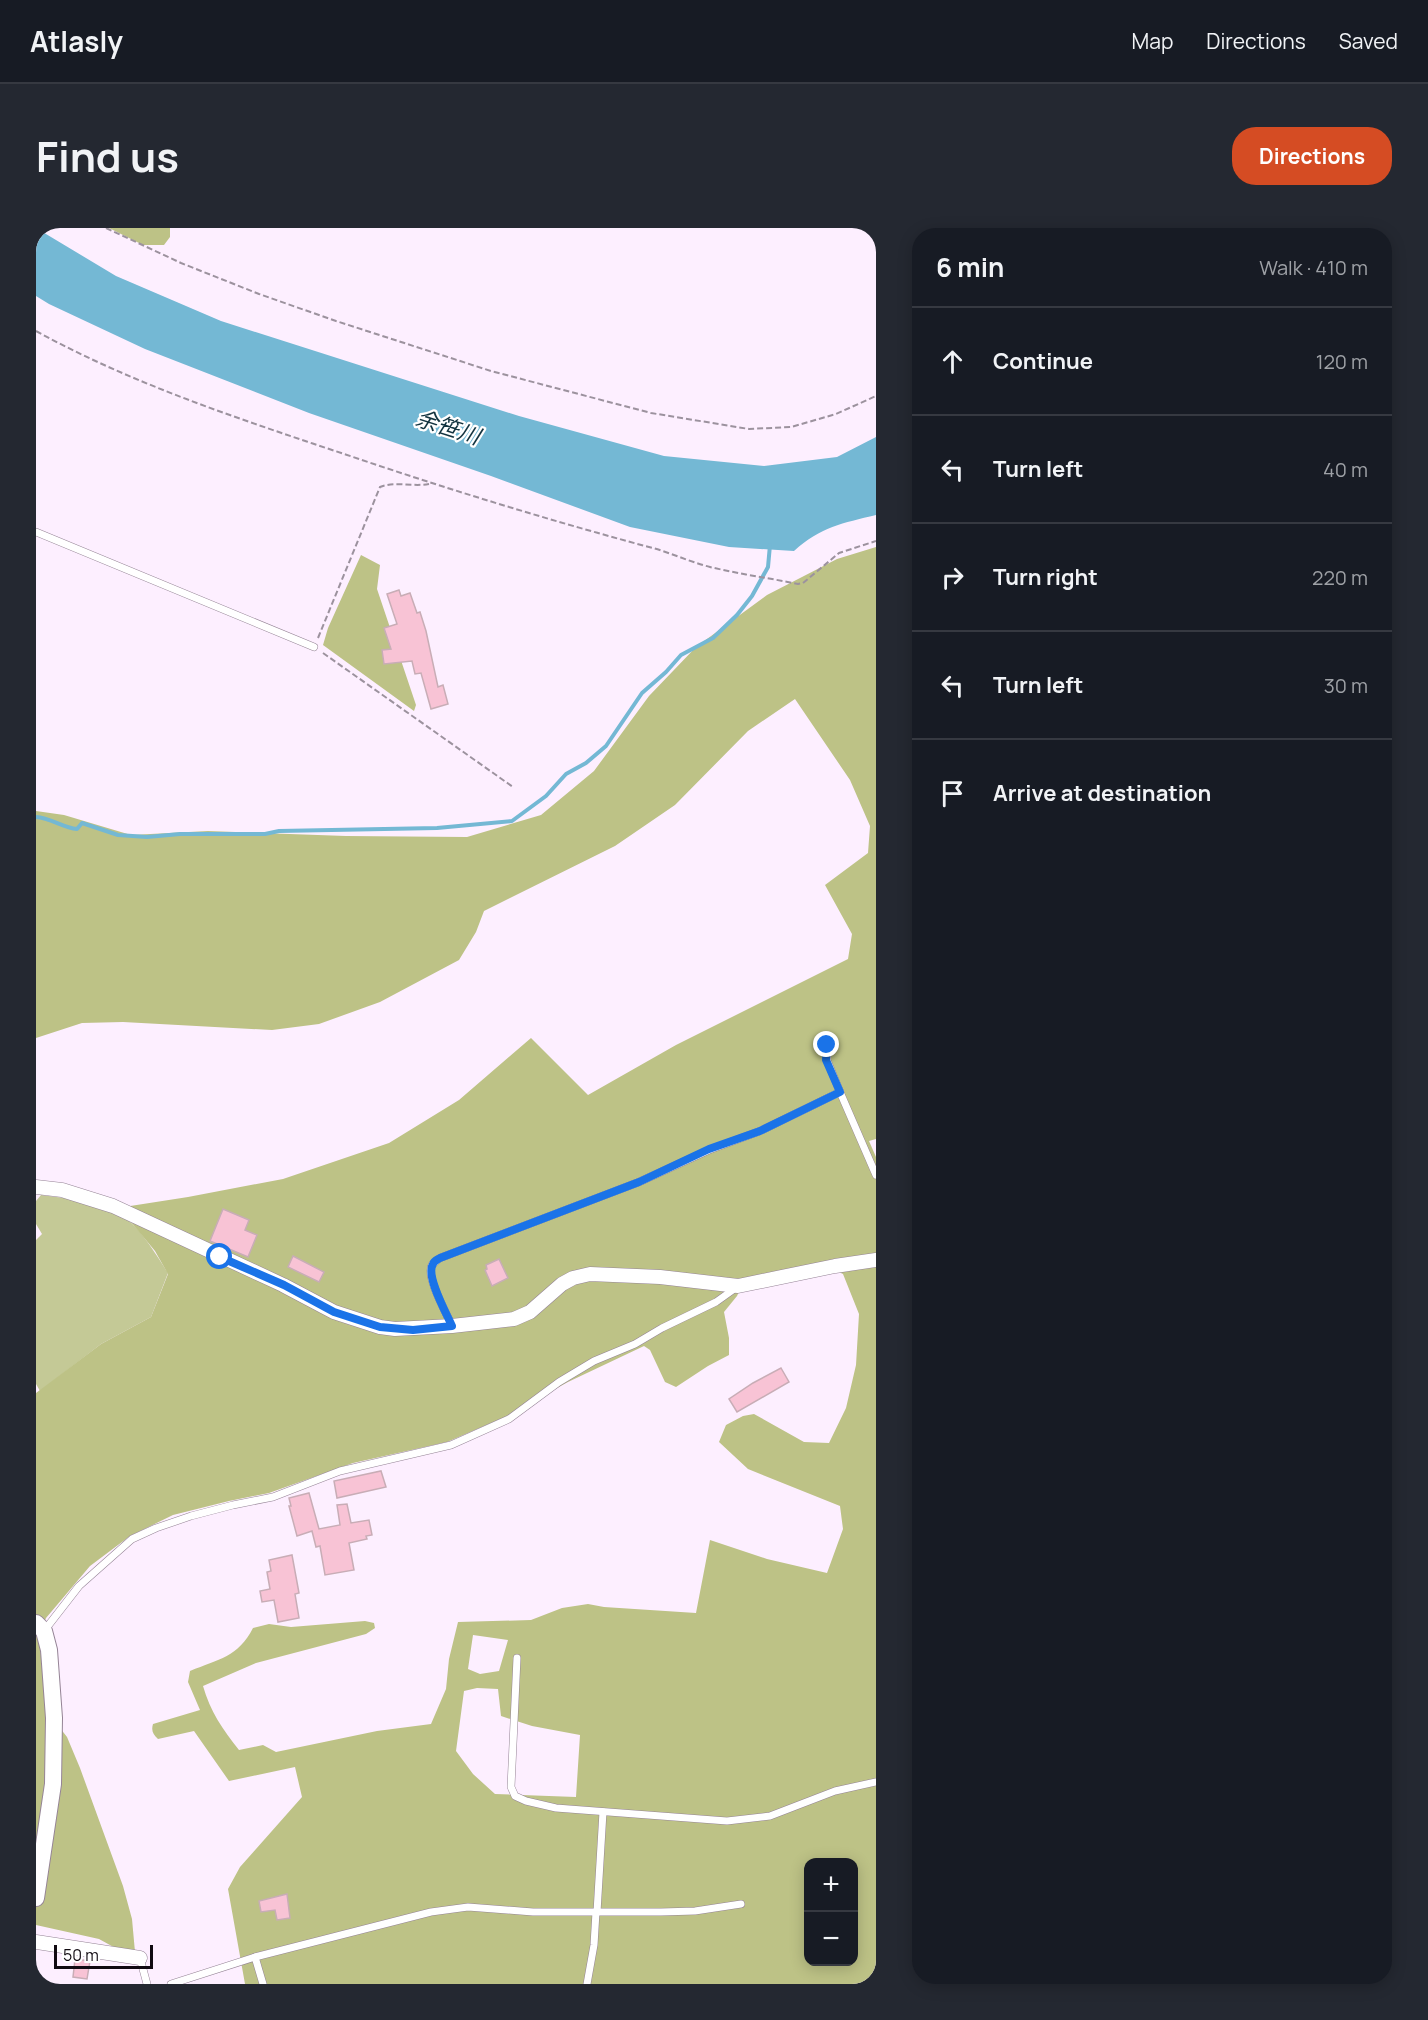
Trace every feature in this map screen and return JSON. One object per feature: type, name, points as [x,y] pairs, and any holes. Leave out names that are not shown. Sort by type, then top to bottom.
[{"type":"street","points":[[36,1186],[77,1194],[113,1206],[284,1285],[318,1304],[346,1316],[380,1327],[395,1329],[452,1326],[522,1316],[530,1312],[562,1284],[573,1278],[590,1274],[660,1277],[738,1286],[876,1260]]},
{"type":"street","points":[[36,1898],[54,1784],[54,1718],[50,1650],[40,1627]]},
{"type":"street","points":[[36,1942],[140,1958]]},
{"type":"lane","points":[[36,532],[314,647]]},
{"type":"lane","points":[[827,1045],[826,1060],[876,1175]]},
{"type":"lane","points":[[452,1326],[430,1270],[432,1264],[440,1258],[639,1182],[709,1149],[770,1127],[840,1092]]},
{"type":"lane","points":[[40,1627],[79,1586],[132,1539],[191,1516],[273,1497],[340,1471],[451,1445],[509,1419],[559,1382],[594,1360],[635,1344],[716,1302],[738,1286]]},
{"type":"lane","points":[[517,1658],[511,1787],[515,1796],[526,1802],[556,1808],[727,1821],[770,1816],[835,1791],[876,1782]]},
{"type":"lane","points":[[586,1984],[594,1945],[603,1812]]},
{"type":"lane","points":[[171,1984],[255,1957],[431,1912],[468,1907],[533,1912],[695,1911],[741,1904]]},
{"type":"lane","points":[[255,1957],[263,1984]]},
{"type":"lane","points":[[140,1958],[147,1984]]},
{"type":"path","points":[[106,228],[180,263],[336,321],[491,371],[651,413],[749,429],[791,427],[836,414],[876,396]]},
{"type":"path","points":[[36,331],[87,358],[195,404],[432,484],[712,567],[798,584],[803,583],[839,553],[876,541]]},
{"type":"path","points":[[432,484],[415,486],[389,483],[380,487],[314,647],[513,787]]},
{"type":"green space","points":[[109,228],[170,228],[170,237],[164,245],[143,245]]},
{"type":"green space","points":[[876,547],[876,1139],[869,1141],[876,1157],[876,1984],[245,1984],[228,1889],[240,1867],[302,1797],[295,1767],[229,1781],[194,1731],[158,1739],[152,1729],[153,1724],[200,1710],[188,1682],[190,1671],[227,1656],[241,1645],[253,1628],[269,1624],[291,1627],[365,1621],[374,1623],[375,1628],[366,1634],[256,1663],[203,1686],[218,1720],[239,1750],[263,1745],[276,1752],[377,1731],[431,1724],[446,1689],[449,1659],[458,1622],[531,1620],[562,1608],[588,1604],[696,1613],[710,1540],[767,1559],[827,1573],[843,1529],[840,1506],[748,1469],[719,1442],[726,1425],[743,1416],[754,1414],[804,1442],[829,1443],[846,1408],[856,1365],[859,1314],[843,1274],[822,1264],[744,1281],[737,1296],[724,1312],[729,1338],[729,1355],[676,1387],[665,1382],[650,1350],[644,1346],[568,1382],[505,1417],[447,1442],[353,1463],[269,1493],[173,1515],[130,1536],[90,1566],[46,1618],[39,1635],[46,1710],[67,1737],[80,1768],[123,1886],[132,1919],[135,1952],[119,1950],[99,1939],[36,1925],[36,1393],[101,1344],[151,1317],[168,1274],[155,1251],[131,1222],[111,1209],[283,1179],[389,1143],[459,1100],[531,1038],[588,1095],[676,1045],[848,959],[852,934],[825,885],[868,853],[870,826],[850,780],[795,699],[748,731],[675,805],[615,846],[484,911],[476,932],[459,960],[380,1002],[319,1024],[272,1030],[123,1022],[82,1023],[36,1038],[36,811],[64,815],[131,835],[208,831],[346,836],[467,837],[541,815],[594,771],[649,696],[696,647],[767,595],[837,559]],"holes":[[[473,1635],[508,1640],[499,1671],[480,1674],[468,1669]],[[477,1688],[498,1689],[501,1716],[532,1726],[580,1735],[576,1797],[495,1794],[473,1774],[456,1751],[464,1691]]]},
{"type":"green space","points":[[361,555],[380,565],[377,589],[416,705],[414,711],[323,645],[328,628]]},
{"type":"green space","points":[[41,1195],[99,1205],[120,1215],[139,1231],[168,1273],[151,1317],[101,1344],[40,1391],[36,1384],[36,1240],[42,1234],[36,1224],[36,1201]]},
{"type":"water","name":"余笹川","points":[[36,228],[116,276],[221,321],[519,416],[664,456],[764,466],[837,457],[876,437],[876,515],[823,531],[794,551],[729,547],[630,527],[309,413],[145,349],[49,304],[36,296]]},
{"type":"building","points":[[399,590],[401,596],[410,593],[417,613],[420,612],[438,687],[443,685],[448,704],[431,709],[421,673],[415,674],[412,661],[384,664],[382,650],[391,649],[384,628],[397,624],[387,594]]},
{"type":"building","points":[[223,1209],[249,1220],[245,1230],[257,1235],[248,1257],[210,1241]]},
{"type":"building","points":[[293,1256],[324,1272],[319,1282],[288,1267]]},
{"type":"building","points":[[499,1259],[508,1278],[492,1286],[485,1270],[486,1265]]},
{"type":"building","points":[[781,1368],[789,1382],[737,1412],[729,1399]]},
{"type":"building","points":[[381,1471],[386,1487],[337,1498],[334,1481]]},
{"type":"building","points":[[309,1493],[319,1529],[340,1525],[337,1505],[347,1504],[351,1523],[369,1520],[372,1535],[366,1536],[367,1539],[349,1543],[354,1570],[325,1575],[320,1546],[316,1547],[312,1531],[297,1536],[289,1498]]},
{"type":"building","points":[[292,1555],[299,1593],[295,1594],[299,1618],[278,1622],[274,1600],[262,1602],[260,1591],[270,1589],[267,1572],[271,1571],[269,1560]]},
{"type":"building","points":[[287,1894],[290,1918],[277,1920],[275,1910],[261,1912],[259,1901]]},
{"type":"building","points":[[75,1959],[90,1961],[87,1979],[73,1977]]},
{"type":"waterway","points":[[36,817],[77,829],[82,823],[118,835],[147,837],[180,834],[265,834],[279,831],[437,828],[512,821],[546,796],[566,774],[586,763],[606,746],[642,693],[681,655],[713,638],[737,615],[752,596],[768,567],[770,545]]},
{"type":"route","points":[[220,1257],[284,1285],[334,1312],[380,1327],[413,1330],[452,1326],[430,1270],[432,1264],[440,1258],[639,1182],[709,1149],[760,1131],[840,1092],[826,1060],[827,1045]]}]
